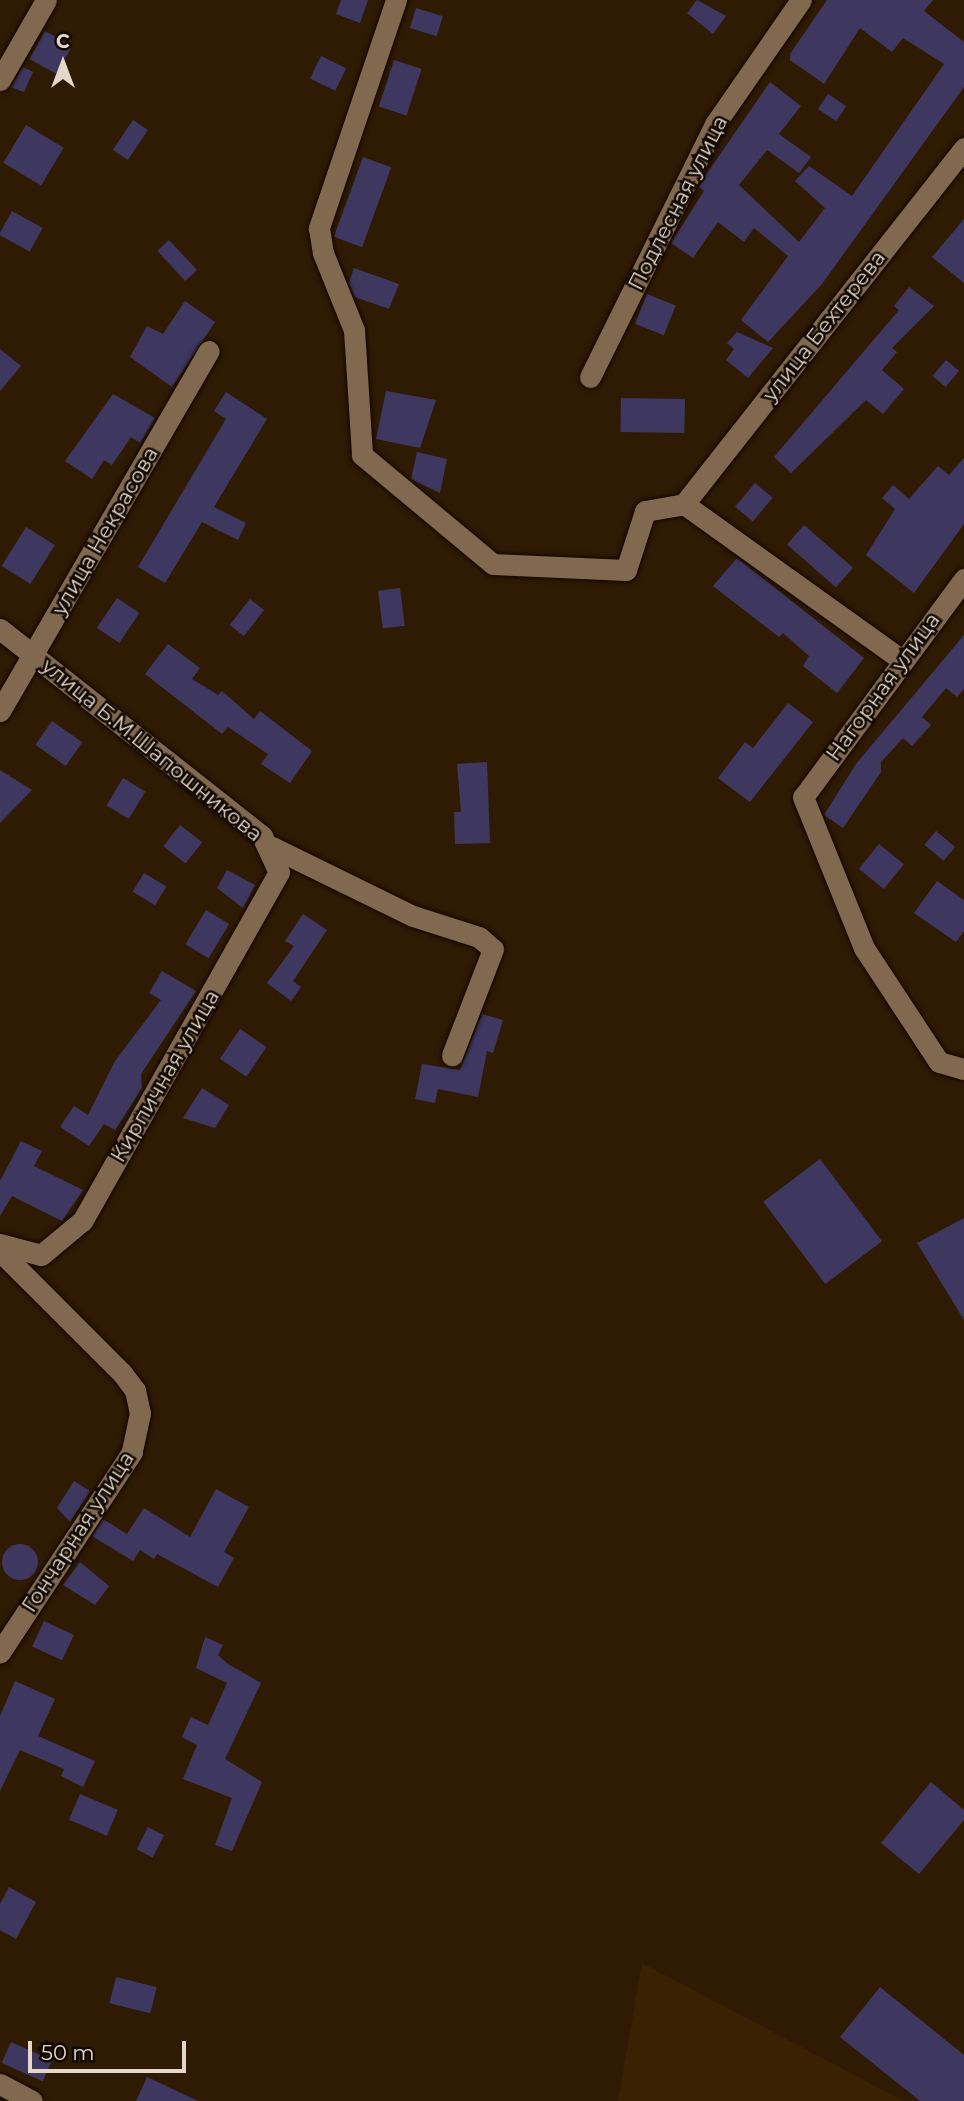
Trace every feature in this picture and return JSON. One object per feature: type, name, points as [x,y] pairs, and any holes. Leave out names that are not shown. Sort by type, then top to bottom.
[{"type":"street","points":[[0,80],[46,0]]},
{"type":"street","points":[[396,0],[319,228],[323,253],[355,330],[362,455],[493,564],[626,570],[645,511],[684,504],[902,660]]},
{"type":"street","name":"Подлесная улица","points":[[590,377],[716,124],[801,0]]},
{"type":"street","name":"улица Бехтерева","points":[[684,504],[964,148]]},
{"type":"street","name":"улица Некрасова","points":[[0,711],[209,351]]},
{"type":"street","name":"Нагорная улица","points":[[964,579],[803,797],[864,947],[939,1062],[964,1069]]},
{"type":"street","name":"улица Б.М.Шапошникова","points":[[0,629],[272,847],[276,885]]},
{"type":"street","points":[[272,847],[414,916],[479,937],[493,948],[452,1055]]},
{"type":"street","name":"Кирпичная улица","points":[[0,1244],[41,1255],[82,1221],[276,885]]},
{"type":"street","name":"Гончарная улица","points":[[0,1251],[122,1373],[135,1390],[140,1413],[132,1452],[0,1652]]},
{"type":"street","points":[[0,2084],[32,2101]]},
{"type":"shaded area","points":[[642,1963],[813,2053],[903,2101],[618,2101]]},
{"type":"building","points":[[341,0],[368,0],[360,23],[336,14]]},
{"type":"building","points":[[697,0],[726,16],[713,34],[687,13]]},
{"type":"building","points":[[827,0],[933,0],[924,11],[964,42],[964,87],[822,284],[768,342],[741,320],[788,256],[754,228],[744,242],[718,222],[693,258],[671,243],[704,191],[699,187],[703,179],[770,82],[801,106],[779,134],[811,157],[799,173],[767,150],[739,185],[799,242],[825,208],[795,181],[809,166],[852,196],[944,64],[903,38],[892,52],[860,28],[824,84],[790,60],[790,54]]},
{"type":"building","points":[[416,8],[443,16],[437,36],[410,28]]},
{"type":"building","points":[[45,31],[72,46],[57,74],[29,59]]},
{"type":"building","points":[[321,56],[346,68],[335,91],[310,78]]},
{"type":"building","points":[[394,60],[422,69],[406,116],[379,107]]},
{"type":"building","points":[[23,67],[33,72],[24,92],[11,87]]},
{"type":"building","points":[[828,94],[846,106],[836,121],[818,109]]},
{"type":"building","points":[[133,120],[148,130],[128,160],[113,150]]},
{"type":"building","points":[[26,125],[64,148],[41,185],[3,163]]},
{"type":"building","points":[[363,157],[391,167],[362,247],[334,237]]},
{"type":"building","points":[[12,211],[43,228],[30,252],[0,235]]},
{"type":"building","points":[[964,219],[964,283],[932,257]]},
{"type":"building","points":[[169,240],[197,270],[185,281],[157,251]]},
{"type":"building","points":[[354,268],[399,284],[389,309],[355,297],[349,283]]},
{"type":"building","points":[[909,287],[934,306],[892,348],[897,352],[882,370],[904,389],[883,414],[866,400],[791,473],[774,457],[899,310],[894,306]]},
{"type":"building","points":[[647,294],[676,306],[664,335],[635,324]]},
{"type":"building","points":[[185,301],[215,322],[172,387],[130,357],[147,326],[163,334]]},
{"type":"building","points":[[737,332],[773,348],[748,378],[726,360],[734,349],[727,343]]},
{"type":"building","points":[[0,349],[21,366],[0,391]]},
{"type":"building","points":[[946,360],[959,371],[946,387],[933,376]]},
{"type":"building","points":[[386,391],[436,400],[420,448],[376,439]]},
{"type":"building","points":[[226,392],[267,419],[214,507],[246,523],[238,540],[202,522],[165,583],[138,567],[226,419],[214,411]]},
{"type":"building","points":[[113,394],[155,418],[140,443],[131,437],[112,465],[104,460],[92,479],[65,461]]},
{"type":"building","points":[[621,398],[685,399],[684,433],[620,432]]},
{"type":"building","points":[[417,452],[447,459],[440,493],[411,479]]},
{"type":"building","points":[[964,458],[964,524],[914,593],[866,555],[895,509],[882,498],[893,485],[909,499],[938,466],[949,475]]},
{"type":"building","points":[[755,483],[773,498],[753,522],[735,507]]},
{"type":"building","points":[[804,525],[853,568],[836,587],[787,545]]},
{"type":"building","points":[[26,527],[55,545],[30,584],[2,566]]},
{"type":"building","points":[[737,558],[864,658],[837,693],[803,666],[809,656],[783,633],[779,637],[713,586]]},
{"type":"building","points":[[400,588],[405,626],[383,628],[378,591]]},
{"type":"building","points":[[117,598],[139,613],[119,643],[97,628]]},
{"type":"building","points":[[250,599],[264,610],[244,636],[230,625]]},
{"type":"building","points":[[964,635],[964,689],[957,697],[946,688],[922,717],[931,725],[912,746],[903,738],[881,762],[881,772],[843,828],[824,815],[856,764]]},
{"type":"building","points":[[168,644],[200,668],[192,679],[218,695],[222,691],[254,719],[260,711],[312,751],[290,783],[261,764],[268,754],[228,727],[222,734],[145,674]]},
{"type":"building","points":[[788,703],[813,722],[750,802],[718,778],[745,742],[753,748]]},
{"type":"building","points":[[52,721],[82,742],[66,766],[35,745]]},
{"type":"building","points":[[487,762],[490,843],[455,844],[454,812],[461,812],[457,764]]},
{"type":"building","points":[[0,770],[32,790],[0,823]]},
{"type":"building","points":[[123,778],[145,791],[129,819],[107,805]]},
{"type":"building","points":[[180,825],[202,842],[185,864],[163,846]]},
{"type":"building","points":[[936,831],[955,847],[944,861],[924,845]]},
{"type":"building","points":[[879,844],[904,864],[884,889],[859,869]]},
{"type":"building","points":[[227,870],[255,885],[243,908],[217,888]]},
{"type":"building","points":[[144,873],[166,886],[155,905],[133,892]]},
{"type":"building","points":[[937,881],[964,900],[964,931],[956,942],[914,913]]},
{"type":"building","points":[[206,910],[229,924],[209,958],[185,944]]},
{"type":"building","points":[[303,914],[327,930],[293,981],[301,987],[291,1001],[267,983],[294,946],[285,941]]},
{"type":"building","points":[[162,971],[196,991],[141,1074],[142,1088],[115,1130],[104,1124],[89,1146],[60,1127],[74,1106],[88,1115],[115,1061],[161,1000],[149,993]]},
{"type":"building","points":[[482,1014],[503,1020],[493,1053],[487,1051],[478,1097],[438,1089],[435,1103],[415,1099],[422,1064],[460,1070]]},
{"type":"building","points":[[240,1029],[267,1047],[246,1077],[220,1059]]},
{"type":"building","points":[[202,1088],[229,1105],[215,1128],[183,1118]]},
{"type":"building","points":[[21,1141],[42,1151],[34,1166],[83,1190],[62,1221],[12,1196],[0,1216],[0,1181]]},
{"type":"building","points":[[820,1159],[882,1241],[825,1284],[763,1202]]},
{"type":"building","points":[[964,1218],[964,1320],[917,1243]]},
{"type":"building","points":[[74,1481],[90,1491],[70,1522],[57,1508]]},
{"type":"building","points":[[216,1489],[249,1507],[224,1552],[234,1558],[218,1587],[157,1554],[154,1559],[140,1550],[133,1561],[92,1536],[103,1519],[127,1534],[144,1508],[190,1537]]},
{"type":"building","points":[[20,1544],[33,1549],[38,1562],[33,1575],[20,1580],[7,1575],[2,1562],[7,1549]]},
{"type":"building","points":[[80,1562],[109,1586],[95,1605],[63,1585]]},
{"type":"building","points":[[44,1621],[74,1635],[62,1660],[32,1646]]},
{"type":"building","points":[[205,1637],[223,1645],[218,1655],[228,1664],[261,1683],[225,1759],[262,1782],[232,1851],[215,1845],[232,1798],[183,1779],[197,1745],[182,1737],[191,1717],[208,1725],[227,1683],[196,1668]]},
{"type":"building","points":[[15,1681],[55,1699],[38,1736],[95,1761],[83,1787],[61,1776],[64,1769],[20,1750],[0,1791],[0,1716]]},
{"type":"building","points":[[931,1782],[964,1810],[964,1820],[919,1874],[881,1843]]},
{"type":"building","points":[[80,1794],[118,1810],[107,1836],[69,1820]]},
{"type":"building","points":[[148,1827],[164,1835],[153,1857],[137,1849]]},
{"type":"building","points":[[9,1887],[36,1902],[16,1939],[0,1930],[0,1904]]},
{"type":"building","points":[[116,1977],[157,1987],[150,2013],[109,2003]]},
{"type":"building","points":[[880,1987],[964,2055],[964,2101],[920,2101],[840,2037]]},
{"type":"building","points":[[11,2042],[52,2060],[43,2081],[2,2063]]},
{"type":"building","points":[[147,2077],[198,2101],[136,2101]]}]
